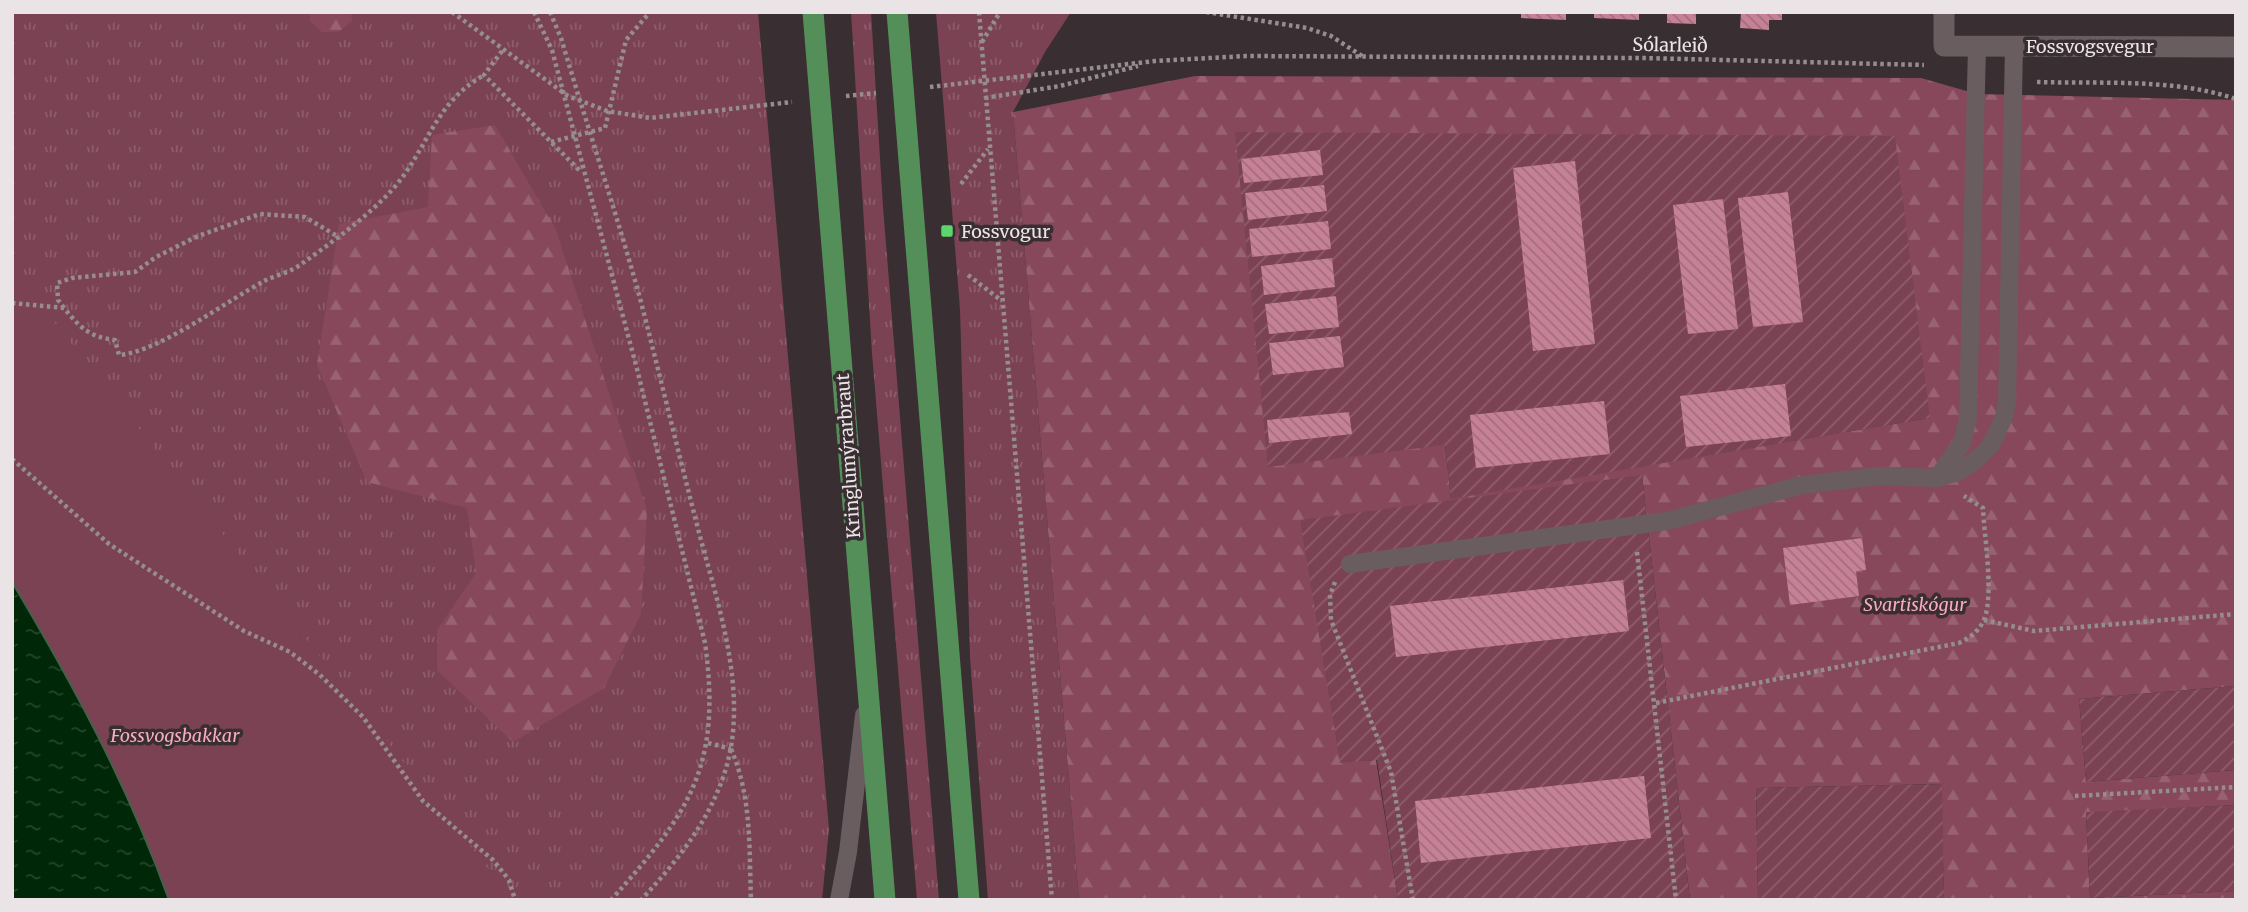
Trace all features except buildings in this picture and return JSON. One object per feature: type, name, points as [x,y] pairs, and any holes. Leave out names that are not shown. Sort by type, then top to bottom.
[{"type":"main road","name":"Kringlumýrarbraut","points":[[813,12],[885,900]]},
{"type":"main road","points":[[897,12],[969,900]]},
{"type":"street","name":"Fossvogsvegur","points":[[1944,12],[1944,46],[2236,47]]},
{"type":"lane","points":[[1937,478],[1962,443],[1968,418],[1977,46]]},
{"type":"lane","points":[[1350,564],[1667,522],[1802,485],[1879,476],[1937,478],[1958,471],[1976,460],[1991,445],[2004,417],[2014,46]]},
{"type":"lane","points":[[839,900],[849,852],[866,691]]},
{"type":"path","points":[[452,12],[515,60]]},
{"type":"path","points":[[534,12],[552,50],[705,643],[710,680],[708,743],[698,781],[661,844],[611,900]]},
{"type":"path","points":[[550,12],[561,38],[640,300],[721,622],[732,677],[734,718],[731,749],[717,792],[697,835],[641,900]]},
{"type":"path","points":[[551,142],[605,128],[626,40],[650,12]]},
{"type":"path","points":[[979,12],[1052,900]]},
{"type":"path","points":[[982,42],[999,12]]},
{"type":"path","points":[[1208,12],[1307,28],[1331,36],[1363,56]]},
{"type":"path","points":[[337,236],[305,216],[260,214],[198,236],[156,257],[135,272],[72,278],[58,283],[58,300],[96,338],[115,340],[119,355],[128,354],[266,281],[298,267],[337,236],[394,188],[449,100],[462,88],[484,75],[502,51]]},
{"type":"path","name":"Sólarleið","points":[[1098,68],[1155,61],[1246,56],[1644,58],[1927,65]]},
{"type":"path","points":[[985,98],[1060,86],[1155,61]]},
{"type":"path","points":[[484,75],[582,174]]},
{"type":"path","points":[[2014,82],[2154,85],[2210,90],[2236,99]]},
{"type":"path","points":[[961,184],[989,148]]},
{"type":"path","points":[[968,275],[1002,301]]},
{"type":"path","points":[[12,303],[64,308]]},
{"type":"path","points":[[12,459],[120,552],[244,631],[290,652],[320,675],[363,717],[423,801],[493,860],[509,880],[515,900]]},
{"type":"path","points":[[1656,703],[1959,643],[1978,631],[1984,620],[1987,599],[1983,508],[1937,478]]},
{"type":"path","points":[[1634,527],[1656,703],[1676,900]]},
{"type":"path","points":[[1350,564],[1334,584],[1329,608],[1331,620],[1391,772],[1413,900]]},
{"type":"path","points":[[1984,620],[2034,631],[2236,614]]},
{"type":"path","points":[[708,743],[731,749]]},
{"type":"path","points":[[731,749],[739,766],[747,803],[751,900]]},
{"type":"path","points":[[2075,796],[2236,787]]},
{"type":"green space","points":[[12,12],[758,12],[829,829],[822,900],[313,900],[12,507]]},
{"type":"green space","points":[[310,12],[351,12],[352,21],[339,32],[322,32],[310,21]]},
{"type":"green space","points":[[851,12],[871,12],[883,207],[939,900],[917,900],[872,353]]},
{"type":"green space","points":[[936,12],[1071,12],[1045,52],[1013,112],[1079,900],[988,900],[970,657],[960,309]]},
{"type":"green space","name":"Svartiskógur","points":[[1195,76],[1921,78],[1977,94],[2236,100],[2236,686],[2079,699],[2086,782],[2236,770],[2236,805],[2086,813],[2090,898],[2236,891],[2236,900],[1944,900],[1941,784],[1756,788],[1758,900],[1690,900],[1642,475],[1341,762],[1376,760],[1398,900],[1079,900],[1013,112]],"holes":[[[1929,418],[1451,498],[1445,445]]]},
{"type":"green space","points":[[495,125],[556,230],[647,510],[641,614],[604,688],[513,742],[437,670],[437,630],[476,573],[467,508],[367,482],[317,365],[339,224],[428,207],[432,135]]},
{"type":"green space","points":[[1235,132],[1895,136],[1930,418],[1451,499],[1445,445],[1268,467]]},
{"type":"green space","name":"Fossvogsbakkar","points":[[12,269],[510,896],[507,900],[12,900]]},
{"type":"green space","points":[[1642,475],[1690,900],[1398,900],[1377,760],[1340,763],[1300,520]]},
{"type":"green space","points":[[2236,686],[2236,770],[2086,782],[2079,699]]},
{"type":"green space","points":[[1942,784],[1944,900],[1758,900],[1756,788]]},
{"type":"green space","points":[[2236,805],[2236,891],[2090,898],[2086,812]]},
{"type":"water","points":[[12,582],[57,660],[118,777],[169,900],[12,900]]},
{"type":"place","name":"Fossvogur","points":[[947,231]]}]
